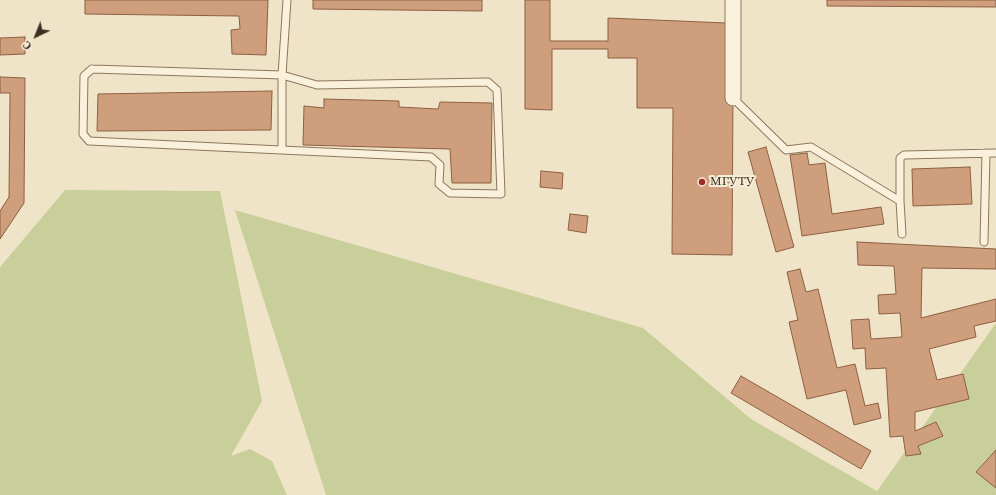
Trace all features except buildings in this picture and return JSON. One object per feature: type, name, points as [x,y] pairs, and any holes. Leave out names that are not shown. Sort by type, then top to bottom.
[{"type":"street","points":[[733,0],[733,98]]},
{"type":"lane","points":[[282,150],[282,75],[287,0]]},
{"type":"lane","points":[[92,69],[282,75],[317,84],[488,82],[497,90],[501,194],[450,193],[439,184],[440,165],[431,157],[89,141],[83,134],[84,76],[92,69]]},
{"type":"lane","points":[[733,98],[786,150],[810,147],[900,201]]},
{"type":"lane","points":[[984,242],[986,153]]},
{"type":"lane","points":[[902,234],[900,158],[904,154],[996,153]]},
{"type":"green space","points":[[65,190],[220,191],[262,401],[231,456],[250,449],[272,461],[287,495],[0,495],[0,267]]},
{"type":"green space","points":[[235,210],[643,328],[751,419],[877,491],[996,323],[996,495],[326,495]]},
{"type":"place","name":"МГУТУ","points":[[702,182]]}]
